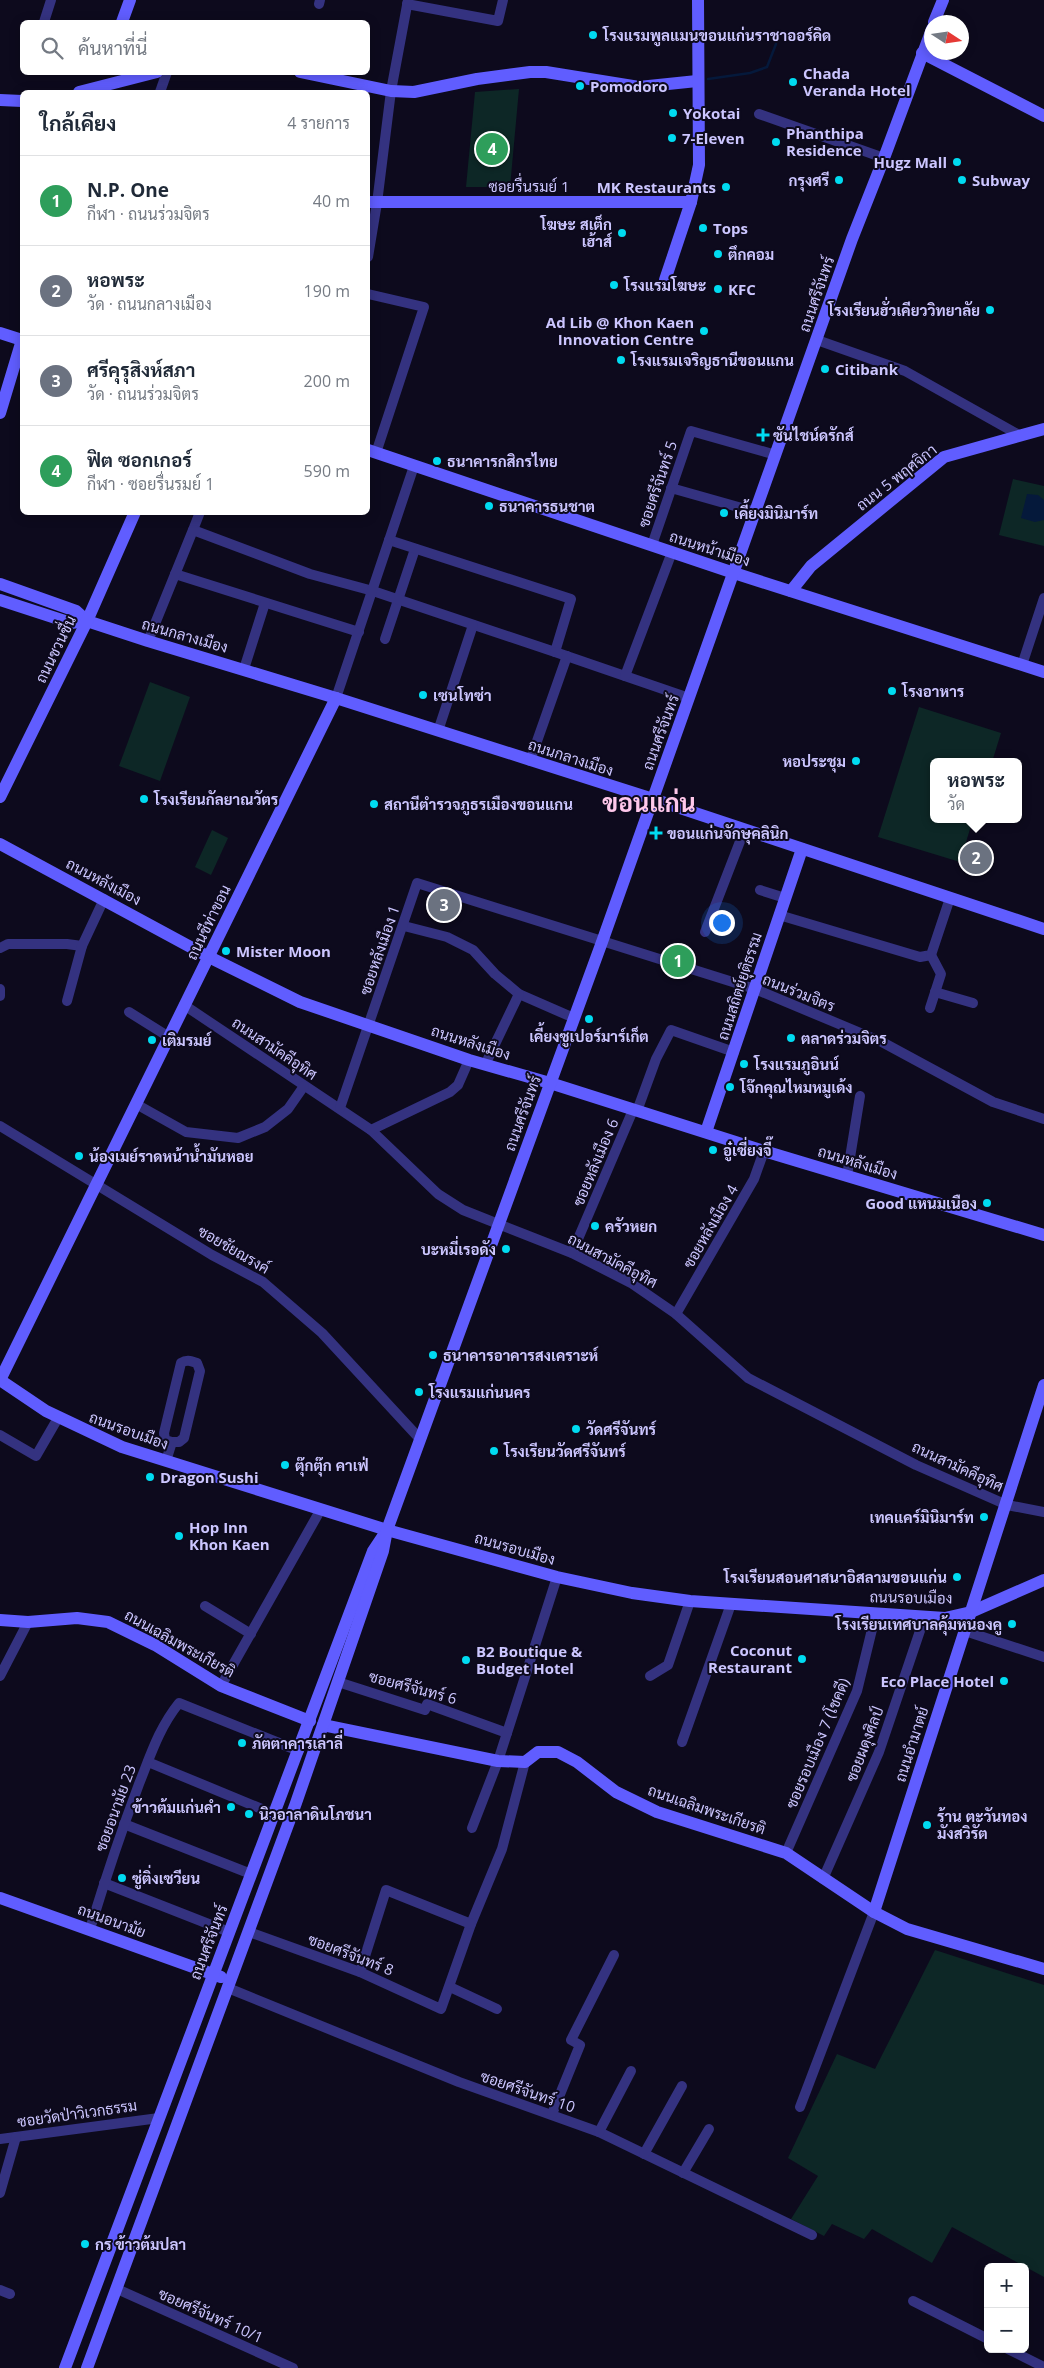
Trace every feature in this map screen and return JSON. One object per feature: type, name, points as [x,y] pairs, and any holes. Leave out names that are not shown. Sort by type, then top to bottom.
[{"type":"street","points":[[45,20],[51,0]]},
{"type":"street","points":[[123,20],[130,0]]},
{"type":"street","points":[[370,230],[372,202],[408,2],[498,20],[504,0]]},
{"type":"street","points":[[665,280],[691,202],[699,165],[698,0]]},
{"type":"street","points":[[937,15],[943,0]]},
{"type":"street","name":"ถนนศรีจันทร์","points":[[87,2368],[296,1803],[383,1551],[387,1530],[602,942],[852,239],[924,49]]},
{"type":"street","points":[[922,54],[1044,116]]},
{"type":"street","points":[[314,75],[391,91],[414,92],[477,79],[530,72],[546,72],[639,87],[697,81]]},
{"type":"street","points":[[101,90],[105,75]]},
{"type":"street","points":[[101,90],[147,75]]},
{"type":"street","points":[[161,90],[166,75]]},
{"type":"street","points":[[0,100],[20,101]]},
{"type":"street","points":[[759,114],[884,158]]},
{"type":"street","name":"ซอยรื่นรมย์ 1","points":[[372,202],[691,202]]},
{"type":"street","points":[[370,294],[424,306],[372,452]]},
{"type":"street","points":[[0,333],[20,339]]},
{"type":"street","points":[[817,340],[905,371],[1019,435]]},
{"type":"street","points":[[0,413],[20,347]]},
{"type":"street","name":"ถนน 5 พฤศจิกา","points":[[792,590],[811,566],[944,457],[1044,429]]},
{"type":"street","name":"ซอยศรีจันทร์ 5","points":[[652,545],[691,431],[776,455]]},
{"type":"street","name":"ถนนหน้าเมือง","points":[[372,452],[734,573],[1044,672]]},
{"type":"street","name":"ถนนชีท่าขอน","points":[[0,1380],[336,698],[414,466]]},
{"type":"street","points":[[671,488],[756,512]]},
{"type":"street","name":"ถนนชวนชื่น","points":[[0,797],[87,621],[134,515]]},
{"type":"street","points":[[148,641],[199,515]]},
{"type":"street","points":[[193,530],[310,574],[373,591],[689,698]]},
{"type":"street","points":[[389,540],[571,599],[555,652]]},
{"type":"street","points":[[385,639],[415,549]]},
{"type":"street","points":[[625,676],[672,552]]},
{"type":"street","points":[[175,574],[359,632]]},
{"type":"street","name":"ถนนกลางเมือง","points":[[0,584],[76,611],[87,621],[336,698],[653,800],[1044,929]]},
{"type":"street","points":[[1022,665],[1044,598]]},
{"type":"street","name":"ถนนกลางเมือง","points":[[0,600],[71,623],[87,621]]},
{"type":"street","points":[[244,670],[265,603]]},
{"type":"street","points":[[438,731],[474,625]]},
{"type":"street","points":[[530,761],[567,656]]},
{"type":"street","points":[[705,932],[744,831]]},
{"type":"street","name":"ถนนหลังเมือง","points":[[0,844],[209,957],[300,1002],[469,1060],[550,1083],[764,1151],[1044,1235]]},
{"type":"street","name":"ถนนสถิตย์ยุติธรรม","points":[[706,1132],[802,849]]},
{"type":"street","name":"ถนนร่วมจิตร","points":[[417,883],[756,989],[882,1042],[993,1102],[1044,1119]]},
{"type":"street","name":"ซอยหลังเมือง 1","points":[[340,1108],[404,926],[417,883]]},
{"type":"street","points":[[760,890],[785,898]]},
{"type":"street","points":[[930,1008],[941,974],[931,955],[950,898]]},
{"type":"street","points":[[67,1002],[82,946],[104,899]]},
{"type":"street","points":[[779,915],[920,957],[931,955]]},
{"type":"street","points":[[404,926],[447,937],[473,950],[495,974],[519,994],[574,1018]]},
{"type":"street","points":[[0,948],[8,944],[67,944],[82,946]]},
{"type":"street","points":[[0,989],[0,996]]},
{"type":"street","points":[[935,992],[973,1003]]},
{"type":"street","points":[[485,1065],[519,994]]},
{"type":"street","name":"ถนนสามัคคีอุทิศ","points":[[184,1005],[340,1108],[370,1130],[438,1194],[463,1210],[572,1253],[631,1283],[676,1314],[748,1378],[916,1464],[1006,1505],[1044,1512]]},
{"type":"street","points":[[129,1012],[169,1037]]},
{"type":"street","name":"ซอยหลังเมือง 6","points":[[572,1253],[656,1059],[671,1030],[734,1052]]},
{"type":"street","points":[[370,1130],[450,1092],[458,1085],[469,1060]]},
{"type":"street","points":[[136,1104],[186,1132],[238,1138],[265,1127],[288,1109],[304,1086]]},
{"type":"street","points":[[846,1176],[860,1096]]},
{"type":"street","name":"ซอยชัยณรงค์","points":[[0,1126],[212,1255],[263,1282],[322,1333],[420,1439]]},
{"type":"street","name":"ซอยหลังเมือง 4","points":[[676,1314],[754,1179],[764,1151]]},
{"type":"street","points":[[191,1361],[197,1363],[200,1371],[184,1438],[179,1442],[172,1442],[165,1440],[164,1433],[181,1362],[191,1361]]},
{"type":"street","name":"ถนนรอบเมือง","points":[[0,1380],[58,1418],[122,1447],[387,1530],[557,1577],[632,1593],[690,1601],[945,1618],[971,1612],[1044,1580]]},
{"type":"street","name":"ถนนอำมาตย์","points":[[874,1912],[1044,1385]]},
{"type":"street","points":[[0,1435],[36,1456],[58,1418]]},
{"type":"street","points":[[166,1461],[172,1442]]},
{"type":"street","points":[[221,1686],[321,1509]]},
{"type":"street","name":"ถนนศรีจันทร์","points":[[65,2368],[373,1552],[387,1530]]},
{"type":"street","points":[[472,1828],[498,1761],[557,1577]]},
{"type":"street","points":[[650,1676],[668,1665],[690,1601]]},
{"type":"street","points":[[682,1742],[731,1604]]},
{"type":"street","points":[[205,1606],[251,1634]]},
{"type":"street","name":"ซอยรอบเมือง 7 (โชคดี)","points":[[786,1854],[857,1691],[876,1613]]},
{"type":"street","name":"ซอยผดุงศิลป์","points":[[823,1879],[879,1752],[925,1616]]},
{"type":"street","name":"ถนนเฉลิมพระเกียรติ","points":[[0,1620],[28,1622],[77,1618],[108,1622],[155,1644],[221,1686],[310,1721]]},
{"type":"street","points":[[0,1676],[28,1622]]},
{"type":"street","points":[[965,1631],[1044,1657]]},
{"type":"street","name":"ซอยศรีจันทร์ 6","points":[[338,1682],[425,1710],[427,1704],[507,1733]]},
{"type":"street","name":"ซอยอนามัย 23","points":[[90,1929],[124,1824],[164,1721],[179,1702],[299,1751]]},
{"type":"street","name":"ถนนเฉลิมพระเกียรติ","points":[[323,1726],[498,1761],[525,1762],[538,1752],[558,1752],[577,1762],[616,1792],[657,1812],[786,1854],[874,1912],[907,1929],[1044,1969]]},
{"type":"street","points":[[148,1762],[274,1814]]},
{"type":"street","points":[[497,2009],[450,1987],[470,1924],[502,1849],[525,1762]]},
{"type":"street","points":[[281,1797],[296,1803]]},
{"type":"street","points":[[124,1824],[251,1874]]},
{"type":"street","points":[[104,1883],[230,1932]]},
{"type":"street","points":[[360,1972],[386,1890],[470,1924]]},
{"type":"street","name":"ถนนอนามัย","points":[[0,1898],[213,1974],[229,1984]]},
{"type":"street","points":[[800,2107],[874,1912]]},
{"type":"street","name":"ซอยศรีจันทร์ 8","points":[[249,1932],[360,1972],[441,2009],[450,1987]]},
{"type":"street","points":[[552,2114],[580,2045],[572,2040],[614,1955]]},
{"type":"street","name":"ซอยศรีจันทร์ 10","points":[[229,1984],[459,2082],[599,2132],[812,2235]]},
{"type":"street","points":[[599,2132],[631,2071]]},
{"type":"street","points":[[644,2154],[682,2086]]},
{"type":"street","name":"ซอยวัดป่าวิเวกธรรม","points":[[0,2139],[158,2118]]},
{"type":"street","points":[[683,2173],[709,2129]]},
{"type":"street","points":[[0,2193],[16,2137]]},
{"type":"street","points":[[123,2212],[142,2220]]},
{"type":"street","name":"ซอยศรีจันทร์ 10/1","points":[[116,2289],[293,2368]]},
{"type":"street","points":[[913,2301],[984,2337]]},
{"type":"street","points":[[1016,2353],[1044,2368]]},
{"type":"green space","points":[[519,89],[510,187],[466,187],[475,92]]},
{"type":"green space","points":[[1013,479],[1044,486],[1044,546],[999,535]]},
{"type":"green space","points":[[150,682],[190,697],[160,781],[119,766]]},
{"type":"green space","points":[[919,707],[1001,733],[993,758],[930,758],[930,823],[972,823],[960,862],[878,837]]},
{"type":"green space","points":[[212,830],[228,838],[211,875],[195,867]]},
{"type":"green space","points":[[935,1950],[1044,1985],[1044,2277],[1029,2269],[1029,2263],[1018,2263],[952,2227],[932,2263],[872,2229],[864,2239],[832,2224],[824,2236],[791,2219],[818,2176],[788,2158],[837,2054],[875,2069]]},
{"type":"water","points":[[1027,494],[1038,495],[1044,500],[1044,520],[1035,522],[1021,518]]},
{"type":"waterway","points":[[708,79],[750,73],[767,67],[776,44]]},
{"type":"place","name":"โรงแรมพูลแมนขอนแก่นราชาออร์คิด","points":[[593,35]]},
{"type":"place","name":"Chada Veranda Hotel","points":[[793,82]]},
{"type":"place","name":"Pomodoro","points":[[580,86]]},
{"type":"place","name":"Yokotai","points":[[673,113]]},
{"type":"place","name":"7-Eleven","points":[[672,138]]},
{"type":"place","name":"Phanthipa Residence","points":[[776,142]]},
{"type":"place","name":"ฟิต ซอกเกอร์","points":[[492,149]]},
{"type":"place","name":"Hugz Mall","points":[[957,162]]},
{"type":"place","name":"กรุงศรี","points":[[839,180]]},
{"type":"place","name":"Subway","points":[[962,180]]},
{"type":"place","name":"MK Restaurants","points":[[726,187]]},
{"type":"place","name":"Tops","points":[[703,228]]},
{"type":"place","name":"โฆษะ สเต็ก เฮ้าส์","points":[[622,233]]},
{"type":"place","name":"ตึกคอม","points":[[718,254]]},
{"type":"place","name":"โรงแรมโฆษะ","points":[[614,285]]},
{"type":"place","name":"KFC","points":[[718,289]]},
{"type":"place","name":"โรงเรียนฮั่วเคียววิทยาลัย","points":[[990,310]]},
{"type":"place","name":"Ad Lib @ Khon Kaen Innovation Centre","points":[[704,331]]},
{"type":"place","name":"โรงแรมเจริญธานีขอนแกน","points":[[621,360]]},
{"type":"place","name":"Citibank","points":[[825,369]]},
{"type":"place","name":"ซันไชน์ดรักส์","points":[[763,435]]},
{"type":"place","name":"ธนาคารกสิกรไทย","points":[[437,461]]},
{"type":"place","name":"ธนาคารธนชาต","points":[[489,506]]},
{"type":"place","name":"เคี้ยงมินิมาร์ท","points":[[724,513]]},
{"type":"place","name":"โรงอาหาร","points":[[892,691]]},
{"type":"place","name":"เซนโทซ่า","points":[[423,695]]},
{"type":"place","name":"หอประชุม","points":[[856,761]]},
{"type":"place","name":"โรงเรียนกัลยาณวัตร","points":[[144,799]]},
{"type":"place","name":"สถานีตำรวจภูธรเมืองขอนแกน","points":[[374,804]]},
{"type":"place","name":"ขอนแก่นจักษุคลินิก","points":[[656,833]]},
{"type":"place","name":"หอพระ","points":[[976,858]]},
{"type":"place","name":"ศรีคุรุสิงห์สภา","points":[[444,905]]},
{"type":"place","name":"Mister Moon","points":[[226,951]]},
{"type":"place","name":"N.P. One","points":[[678,961]]},
{"type":"place","name":"เคี้ยงซูเปอร์มาร์เก็ต","points":[[589,1019]]},
{"type":"place","name":"ตลาดร่วมจิตร","points":[[791,1038]]},
{"type":"place","name":"เติมรมย์","points":[[152,1040]]},
{"type":"place","name":"โรงแรมภูอินน์","points":[[744,1064]]},
{"type":"place","name":"โจ๊กคุณไหมหมูเด้ง","points":[[730,1087]]},
{"type":"place","name":"อู๋เซี่ยงจี๊","points":[[713,1150]]},
{"type":"place","name":"น้องเมย์ราดหน้าน้ำมันหอย","points":[[79,1156]]},
{"type":"place","name":"Good แหนมเนือง","points":[[987,1203]]},
{"type":"place","name":"ครัวหยก","points":[[595,1226]]},
{"type":"place","name":"บะหมี่เรอดัง","points":[[506,1249]]},
{"type":"place","name":"ธนาคารอาคารสงเคราะห์","points":[[433,1355]]},
{"type":"place","name":"โรงแรมแก่นนคร","points":[[419,1392]]},
{"type":"place","name":"วัดศรีจันทร์","points":[[576,1429]]},
{"type":"place","name":"โรงเรียนวัดศรีจันทร์","points":[[494,1451]]},
{"type":"place","name":"ตุ๊กตุ๊ก คาเฟ่","points":[[285,1465]]},
{"type":"place","name":"Dragon Sushi","points":[[150,1477]]},
{"type":"place","name":"เทคแคร์มินิมาร์ท","points":[[984,1517]]},
{"type":"place","name":"Hop Inn Khon Kaen","points":[[179,1536]]},
{"type":"place","name":"โรงเรียนสอนศาสนาอิสลามขอนแก่น","points":[[957,1577]]},
{"type":"place","name":"โรงเรียนเทศบาลคุ้มหนองคู","points":[[1012,1624]]},
{"type":"place","name":"Coconut Restaurant","points":[[802,1659]]},
{"type":"place","name":"B2 Boutique & Budget Hotel","points":[[466,1660]]},
{"type":"place","name":"Eco Place Hotel","points":[[1004,1681]]},
{"type":"place","name":"ภัตตาคารเล่าลี่","points":[[242,1743]]},
{"type":"place","name":"ข้าวต้มแก่นคำ","points":[[231,1807]]},
{"type":"place","name":"นิวอาลาดินโภชนา","points":[[249,1814]]},
{"type":"place","name":"ร้าน ตะวันทอง มังสวิรัต","points":[[927,1825]]},
{"type":"place","name":"ซู่ติ่งเซวียน","points":[[122,1878]]},
{"type":"place","name":"กร ข้าวต้มปลา","points":[[85,2244]]},
{"type":"district","name":"ขอนแก่น","points":[[649,802]]}]
